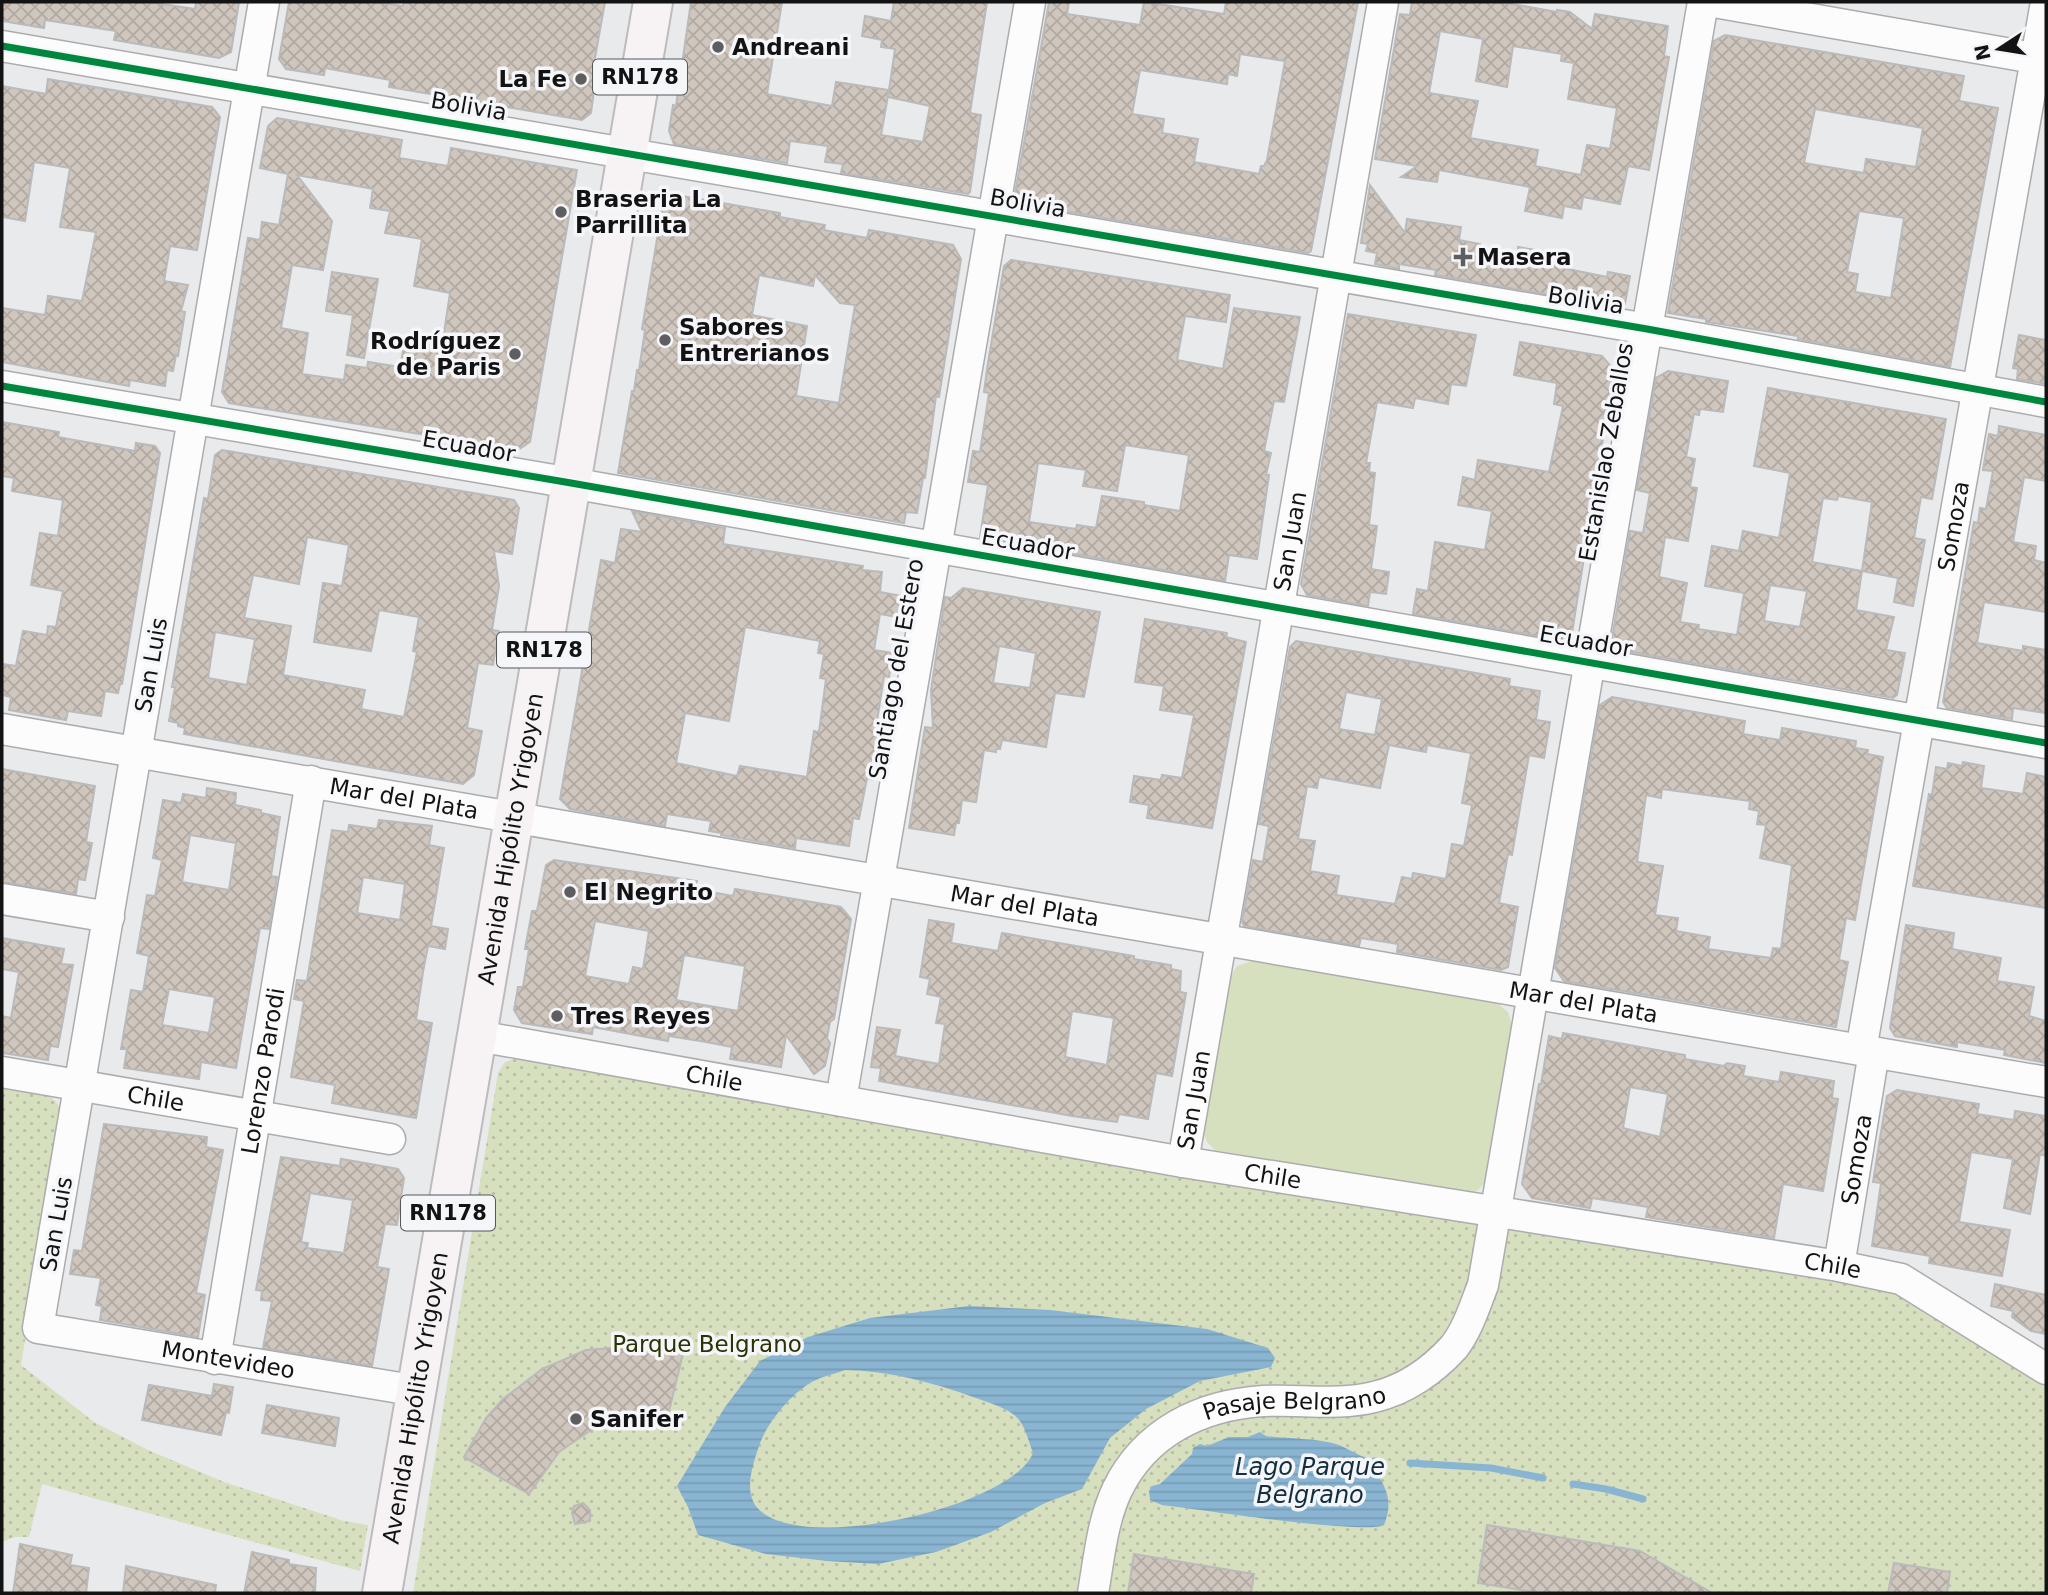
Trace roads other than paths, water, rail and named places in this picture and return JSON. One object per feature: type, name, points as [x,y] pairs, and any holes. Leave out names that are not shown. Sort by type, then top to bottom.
[{"type":"main road","name":"Avenida Hipólito Yrigoyen","points":[[382,1593],[653,2]]},
{"type":"street","name":"San Luis","points":[[38,1328],[264,2]]},
{"type":"street","name":"Santiago del Estero","points":[[841,1100],[1030,2]]},
{"type":"street","name":"San Juan","points":[[1183,1162],[1384,2]]},
{"type":"street","name":"Estanislao Zeballos","points":[[1495,1213],[1703,2]]},
{"type":"street","points":[[1714,2],[2041,59]]},
{"type":"street","name":"Somoza","points":[[1839,1266],[1867,1051],[1920,720],[1977,390],[2041,59],[2046,2]]},
{"type":"street","name":"Bolivia","points":[[2,46],[1647,329],[2046,402]]},
{"type":"street","name":"Ecuador","points":[[2,386],[571,483],[2046,743]]},
{"type":"street","name":"Mar del Plata","points":[[2,729],[2046,1082]]},
{"type":"street","name":"Lorenzo Parodi","points":[[215,1359],[312,781]]},
{"type":"street","points":[[2,899],[109,917]]},
{"type":"street","name":"Chile","points":[[478,1036],[1183,1162],[1839,1266],[1901,1279],[2046,1369]]},
{"type":"street","name":"Chile","points":[[2,1072],[390,1139]]},
{"type":"street","name":"Pasaje Belgrano","points":[[1093,1593],[1101,1547],[1118,1490],[1134,1463],[1166,1431],[1211,1409],[1262,1401],[1352,1401],[1376,1397],[1407,1386],[1453,1347],[1463,1333],[1483,1285],[1495,1213]]},
{"type":"street","name":"Montevideo","points":[[38,1328],[418,1391]]},
{"type":"water","points":[[969,1306],[1050,1310],[1207,1329],[1268,1348],[1275,1358],[1271,1367],[1200,1381],[1146,1409],[1110,1438],[1082,1489],[1045,1503],[991,1532],[936,1552],[878,1564],[827,1561],[766,1554],[698,1535],[677,1486],[725,1407],[760,1361],[808,1337],[870,1318]],"holes":[[[845,1370],[926,1382],[1004,1409],[1020,1422],[1033,1453],[1015,1474],[983,1493],[941,1509],[847,1527],[804,1526],[772,1518],[753,1501],[750,1489],[754,1461],[766,1430],[786,1403],[810,1383]]]},
{"type":"water","name":"Lago Parque Belgrano","points":[[1260,1432],[1266,1436],[1332,1443],[1373,1459],[1372,1466],[1387,1494],[1388,1508],[1384,1525],[1346,1527],[1314,1524],[1162,1505],[1150,1500],[1149,1491],[1152,1486],[1160,1484],[1192,1454],[1193,1448],[1200,1444],[1207,1446],[1229,1437],[1248,1437]]},
{"type":"waterway","points":[[1374,1461],[1382,1462]]},
{"type":"waterway","points":[[1410,1463],[1491,1468],[1543,1478]]},
{"type":"waterway","points":[[1573,1484],[1643,1499]]},
{"type":"place","name":"Andreani","points":[[718,47]]},
{"type":"place","name":"La Fe","points":[[581,79]]},
{"type":"place","name":"Braseria La Parrillita","points":[[561,212]]},
{"type":"place","name":"Masera","points":[[1463,257]]},
{"type":"place","name":"Sabores Entrerianos","points":[[665,340]]},
{"type":"place","name":"Rodríguez de Paris","points":[[515,354]]},
{"type":"place","name":"El Negrito","points":[[570,892]]},
{"type":"place","name":"Tres Reyes","points":[[557,1016]]},
{"type":"place","name":"Sanifer","points":[[576,1419]]},
{"type":"park label","name":"Parque Belgrano","points":[[707,1344]]}]
